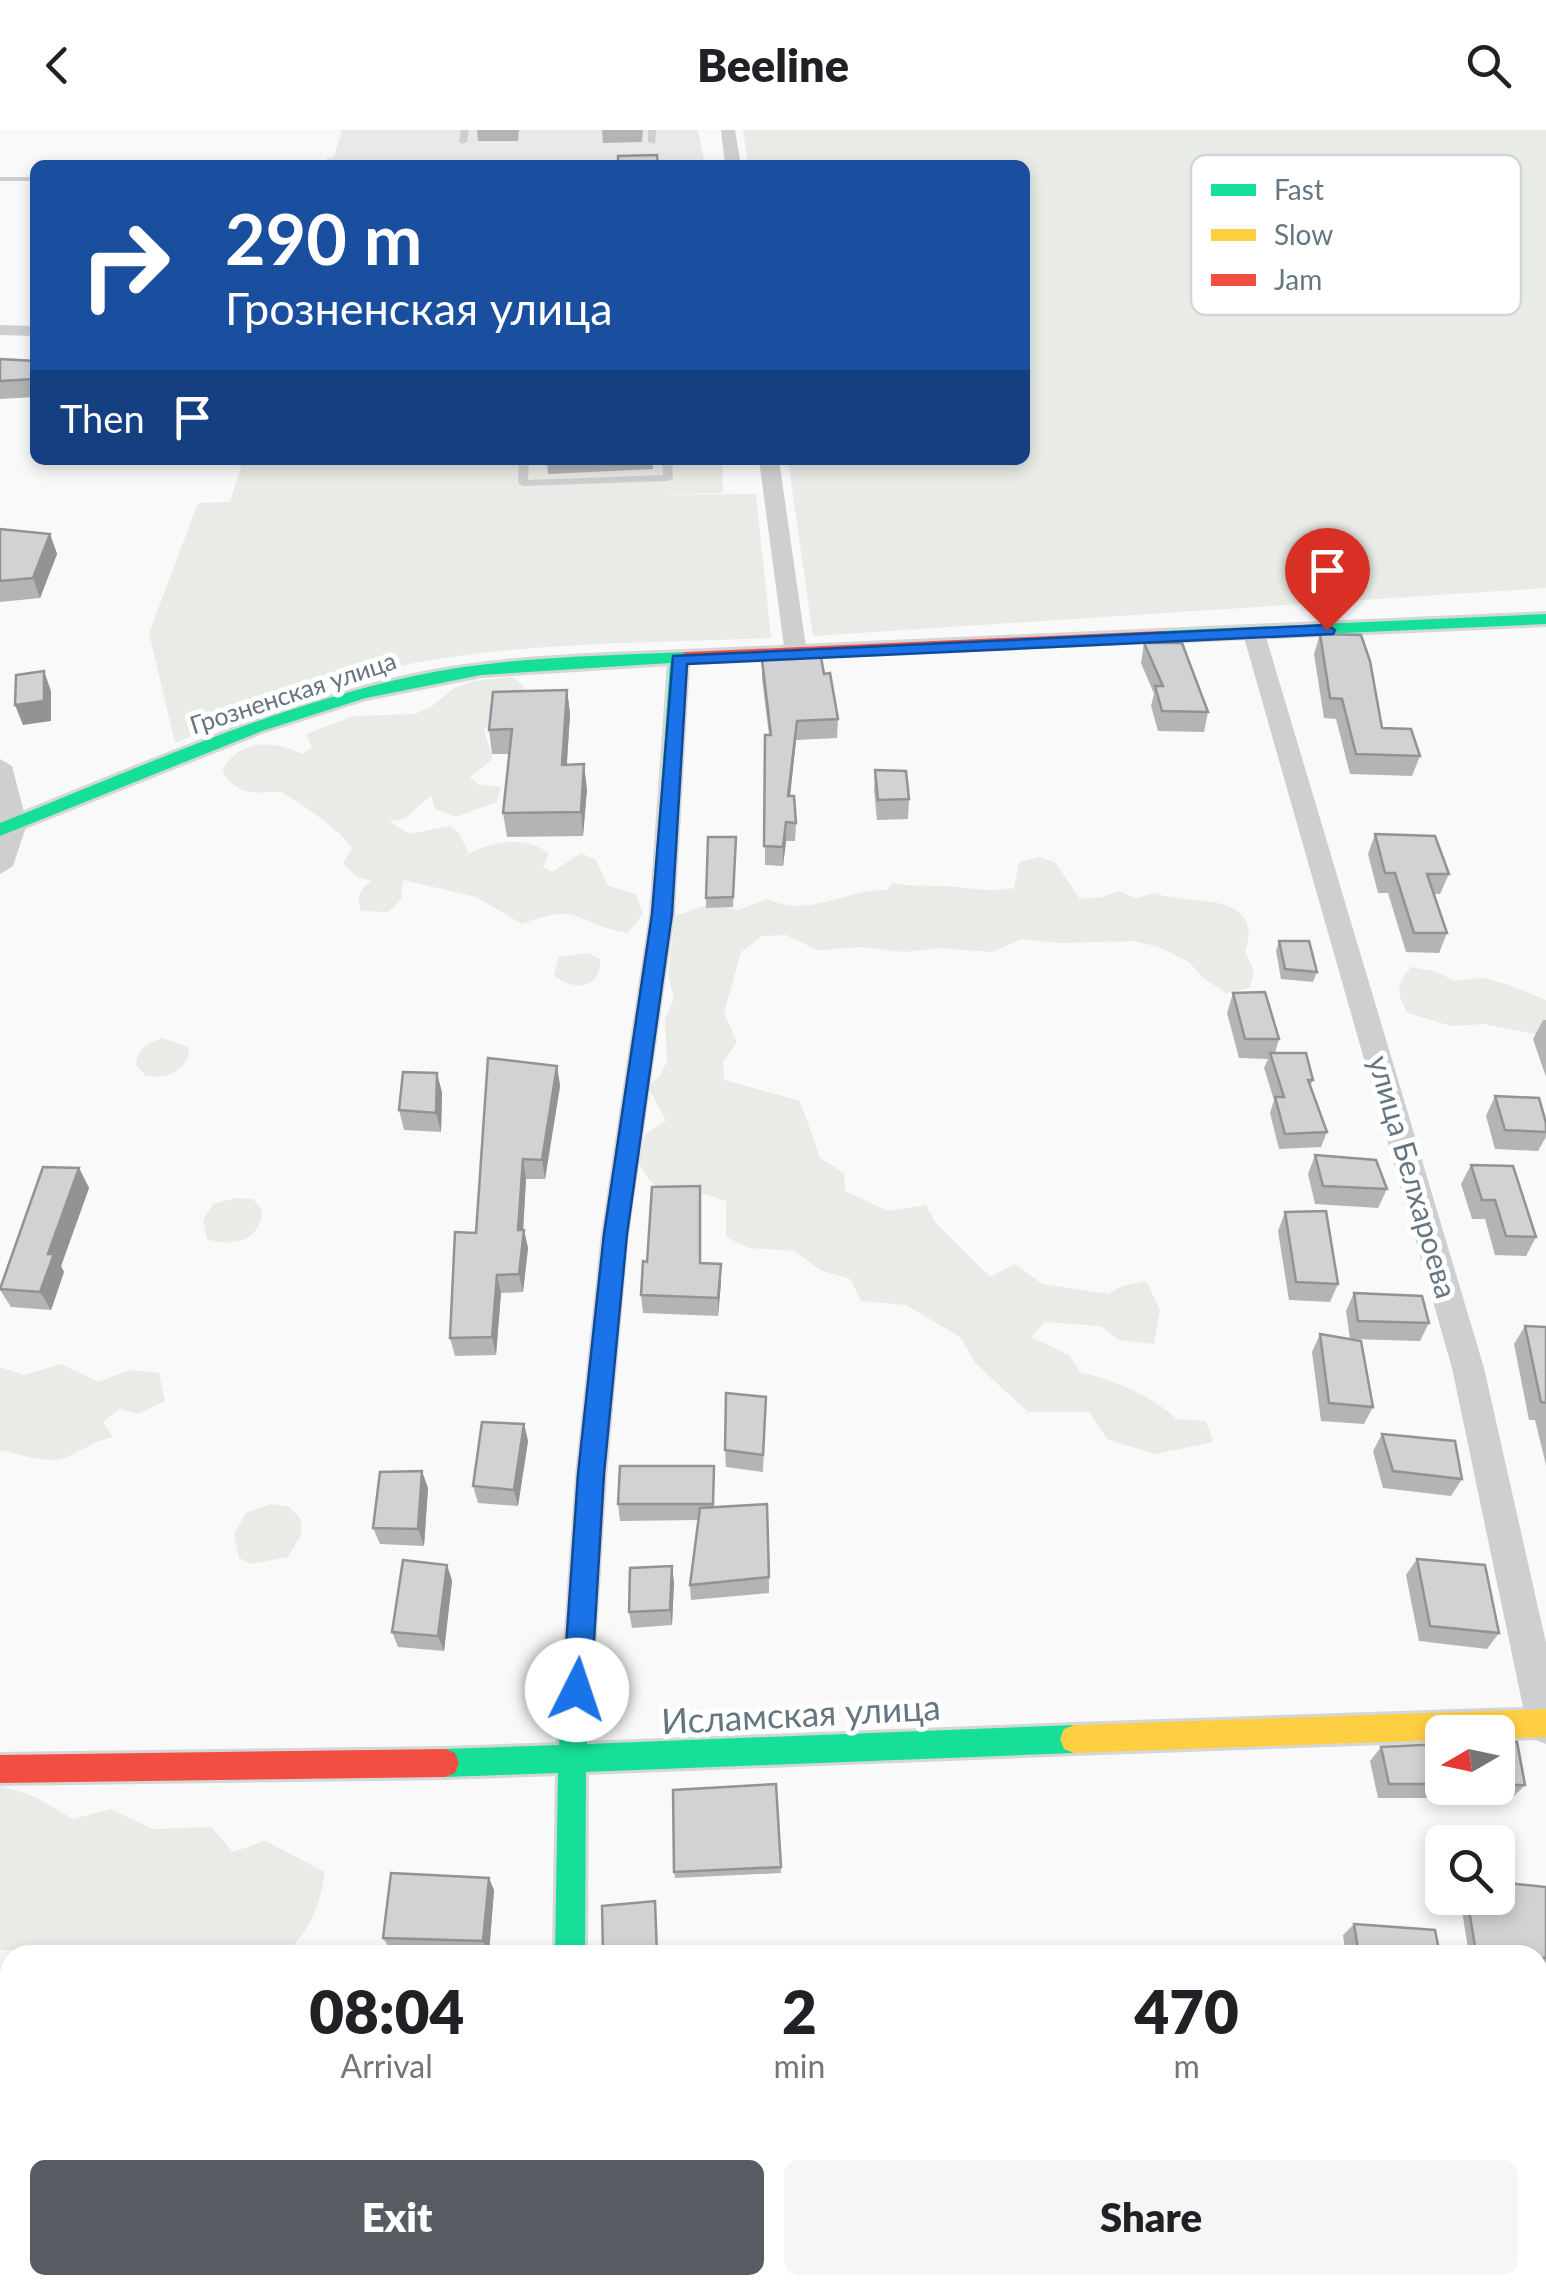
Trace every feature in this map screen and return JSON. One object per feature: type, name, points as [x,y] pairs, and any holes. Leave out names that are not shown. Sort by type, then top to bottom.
[{"type":"street","points":[[728,130],[731,160]]},
{"type":"street","points":[[0,330],[30,331]]},
{"type":"street","points":[[770,465],[796,654]]},
{"type":"street","name":"Грозненская улица","points":[[8,827],[254,732],[382,688],[462,672],[540,664],[1546,619]]},
{"type":"street","name":"улица Белхароева","points":[[1254,634],[1468,1368],[1546,1724]]},
{"type":"street","points":[[570,1945],[572,1762],[593,1456],[616,1234],[662,914],[679,660]]},
{"type":"street","points":[[0,766],[8,827],[0,866]]},
{"type":"street","name":"Исламская улица","points":[[0,1768],[572,1762],[875,1746],[1546,1724]]},
{"type":"lane","points":[[464,142],[465,130]]},
{"type":"lane","points":[[652,130],[652,142]]},
{"type":"lane","points":[[0,179],[30,180]]},
{"type":"lane","points":[[524,465],[523,483],[668,478],[667,465]]},
{"type":"shaded area","points":[[342,130],[698,130],[704,160],[326,160],[334,157]]},
{"type":"shaded area","points":[[743,130],[1546,130],[1546,588],[813,636],[789,465],[1030,465],[1030,160],[747,160]]},
{"type":"shaded area","points":[[241,465],[722,465],[723,493],[651,495],[756,494],[771,638],[523,649],[425,661],[325,685],[175,743],[149,633],[198,503],[230,502]]},
{"type":"shaded area","points":[[513,677],[528,691],[484,730],[493,759],[470,777],[479,785],[501,787],[497,802],[456,817],[435,809],[431,795],[405,819],[389,821],[409,834],[450,826],[459,833],[469,854],[499,843],[539,847],[549,853],[543,867],[552,872],[581,853],[596,860],[608,886],[636,894],[643,914],[628,933],[569,914],[522,924],[476,897],[403,880],[401,899],[388,912],[361,911],[360,894],[372,881],[357,877],[343,863],[352,848],[347,841],[281,792],[240,789],[222,771],[229,760],[247,747],[280,746],[303,754],[312,747],[306,734],[354,716],[415,714],[431,707],[454,688],[474,681]]},
{"type":"shaded area","points":[[1039,857],[1055,862],[1080,899],[1119,891],[1136,898],[1156,893],[1233,908],[1244,917],[1249,931],[1245,952],[1254,971],[1250,988],[1226,993],[1203,978],[1189,962],[1159,947],[1134,941],[1061,943],[1022,939],[992,952],[941,948],[904,952],[862,947],[817,950],[786,935],[762,936],[741,952],[724,1013],[737,1042],[723,1062],[724,1080],[800,1101],[820,1158],[844,1173],[845,1191],[888,1211],[926,1205],[936,1223],[990,1277],[1015,1264],[1042,1284],[1108,1294],[1122,1286],[1146,1281],[1160,1310],[1154,1344],[1119,1340],[1101,1326],[1045,1322],[1031,1337],[1069,1355],[1081,1373],[1132,1390],[1176,1419],[1206,1421],[1213,1442],[1156,1454],[1108,1440],[1089,1412],[1028,1412],[976,1364],[960,1337],[906,1305],[861,1301],[850,1279],[820,1270],[795,1251],[749,1248],[726,1237],[726,1201],[701,1193],[660,1188],[638,1162],[645,1134],[666,1121],[648,1087],[661,1075],[667,1060],[665,1019],[674,998],[668,975],[675,916],[710,904],[738,910],[768,899],[797,906],[812,904],[887,890],[892,883],[986,890],[1014,888],[1019,862]]},
{"type":"shaded area","points":[[588,953],[600,959],[592,982],[570,984],[554,975],[559,957]]},
{"type":"shaded area","points":[[1411,967],[1434,971],[1455,981],[1482,978],[1546,1000],[1546,1036],[1483,1024],[1451,1026],[1408,1013],[1399,990]]},
{"type":"shaded area","points":[[162,1038],[188,1047],[189,1055],[172,1073],[146,1076],[136,1065],[138,1054]]},
{"type":"shaded area","points":[[236,1198],[253,1199],[262,1210],[256,1229],[244,1240],[235,1242],[207,1239],[203,1220],[213,1204]]},
{"type":"shaded area","points":[[61,1364],[98,1382],[130,1370],[159,1373],[165,1401],[138,1414],[119,1409],[103,1422],[113,1437],[67,1457],[42,1459],[0,1450],[0,1367],[24,1375]]},
{"type":"shaded area","points":[[271,1504],[290,1507],[301,1520],[301,1535],[288,1557],[252,1564],[239,1558],[234,1534],[246,1513]]},
{"type":"shaded area","points":[[0,1785],[35,1797],[73,1819],[111,1809],[152,1829],[211,1827],[233,1852],[265,1841],[325,1872],[317,1907],[293,1945],[0,1945]]},
{"type":"building","points":[[657,155],[658,160],[618,160],[618,156]]},
{"type":"building","points":[[0,359],[30,361],[30,379],[0,381]]},
{"type":"building","points":[[0,529],[50,534],[33,578],[0,581]]},
{"type":"building","points":[[1320,634],[1361,635],[1370,661],[1382,728],[1411,729],[1420,756],[1356,754],[1342,699],[1330,698]]},
{"type":"building","points":[[1144,643],[1182,643],[1208,712],[1162,711],[1155,686],[1163,686]]},
{"type":"building","points":[[821,657],[824,674],[830,673],[838,719],[797,721],[788,796],[794,796],[796,823],[786,822],[783,847],[764,846],[765,735],[771,735],[762,660]]},
{"type":"building","points":[[44,671],[44,701],[15,705],[16,675]]},
{"type":"building","points":[[567,690],[562,765],[584,764],[581,812],[503,813],[512,729],[489,730],[493,692]]},
{"type":"building","points":[[875,770],[906,771],[909,799],[878,800]]},
{"type":"building","points":[[1375,834],[1435,836],[1449,874],[1427,874],[1447,933],[1414,933],[1395,873],[1385,873]]},
{"type":"building","points":[[708,837],[736,837],[733,897],[706,898]]},
{"type":"building","points":[[1279,941],[1309,941],[1317,972],[1285,969]]},
{"type":"building","points":[[1265,992],[1279,1039],[1245,1039],[1233,993]]},
{"type":"building","points":[[1270,1053],[1306,1053],[1313,1080],[1308,1080],[1327,1132],[1285,1134],[1275,1097],[1284,1097]]},
{"type":"building","points":[[488,1058],[557,1066],[542,1160],[523,1159],[518,1230],[524,1230],[519,1274],[497,1275],[492,1337],[450,1338],[455,1232],[476,1233]]},
{"type":"building","points":[[403,1072],[437,1073],[436,1113],[399,1110]]},
{"type":"building","points":[[1495,1096],[1539,1098],[1546,1132],[1505,1130]]},
{"type":"building","points":[[1315,1155],[1376,1160],[1387,1189],[1323,1186]]},
{"type":"building","points":[[1471,1165],[1513,1166],[1536,1237],[1506,1236],[1495,1200],[1482,1200]]},
{"type":"building","points":[[43,1167],[79,1168],[48,1254],[54,1254],[40,1292],[0,1289]]},
{"type":"building","points":[[700,1186],[700,1263],[721,1264],[718,1298],[641,1295],[652,1187]]},
{"type":"building","points":[[1326,1211],[1338,1284],[1296,1282],[1285,1212]]},
{"type":"building","points":[[1354,1293],[1422,1296],[1429,1323],[1358,1321]]},
{"type":"building","points":[[1525,1326],[1546,1327],[1546,1403],[1541,1402]]},
{"type":"building","points":[[1320,1334],[1361,1341],[1373,1407],[1329,1403]]},
{"type":"building","points":[[726,1393],[766,1397],[763,1455],[725,1450]]},
{"type":"building","points":[[482,1422],[524,1424],[514,1490],[473,1486]]},
{"type":"building","points":[[1382,1434],[1455,1441],[1462,1479],[1393,1471]]},
{"type":"building","points":[[620,1466],[714,1466],[713,1504],[618,1504]]},
{"type":"building","points":[[422,1471],[418,1529],[373,1528],[380,1472]]},
{"type":"building","points":[[767,1504],[769,1577],[690,1585],[700,1508]]},
{"type":"building","points":[[1417,1559],[1485,1565],[1499,1633],[1430,1626]]},
{"type":"building","points":[[403,1560],[447,1565],[438,1636],[392,1632]]},
{"type":"building","points":[[672,1566],[670,1610],[629,1612],[630,1568]]},
{"type":"building","points":[[1515,1742],[1517,1742],[1525,1785],[1515,1785]]},
{"type":"building","points":[[1425,1745],[1425,1784],[1389,1784],[1381,1747]]},
{"type":"building","points":[[776,1784],[781,1867],[674,1872],[673,1790]]},
{"type":"building","points":[[391,1873],[489,1878],[483,1941],[383,1938]]},
{"type":"building","points":[[1515,1884],[1546,1887],[1546,1945],[1475,1945],[1470,1915],[1515,1915]]},
{"type":"building","points":[[655,1901],[657,1945],[603,1945],[602,1906]]},
{"type":"building","points":[[1354,1924],[1435,1930],[1438,1945],[1357,1945]]},
{"type":"traffic: fast","points":[[1161,636],[1546,619]]},
{"type":"traffic: fast","points":[[0,830],[256,727],[361,694],[481,670],[686,657]]},
{"type":"traffic: fast","points":[[570,1945],[572,1761],[591,1475],[615,1234],[662,914],[679,660]]},
{"type":"traffic: fast","points":[[445,1763],[1074,1739]]},
{"type":"traffic: slow","points":[[1074,1739],[1546,1723]]},
{"type":"traffic: jam","points":[[686,657],[1161,636]]},
{"type":"traffic: jam","points":[[0,1769],[445,1763]]},
{"type":"route","points":[[577,1690],[591,1474],[616,1234],[662,914],[679,660],[1327,630]]}]
